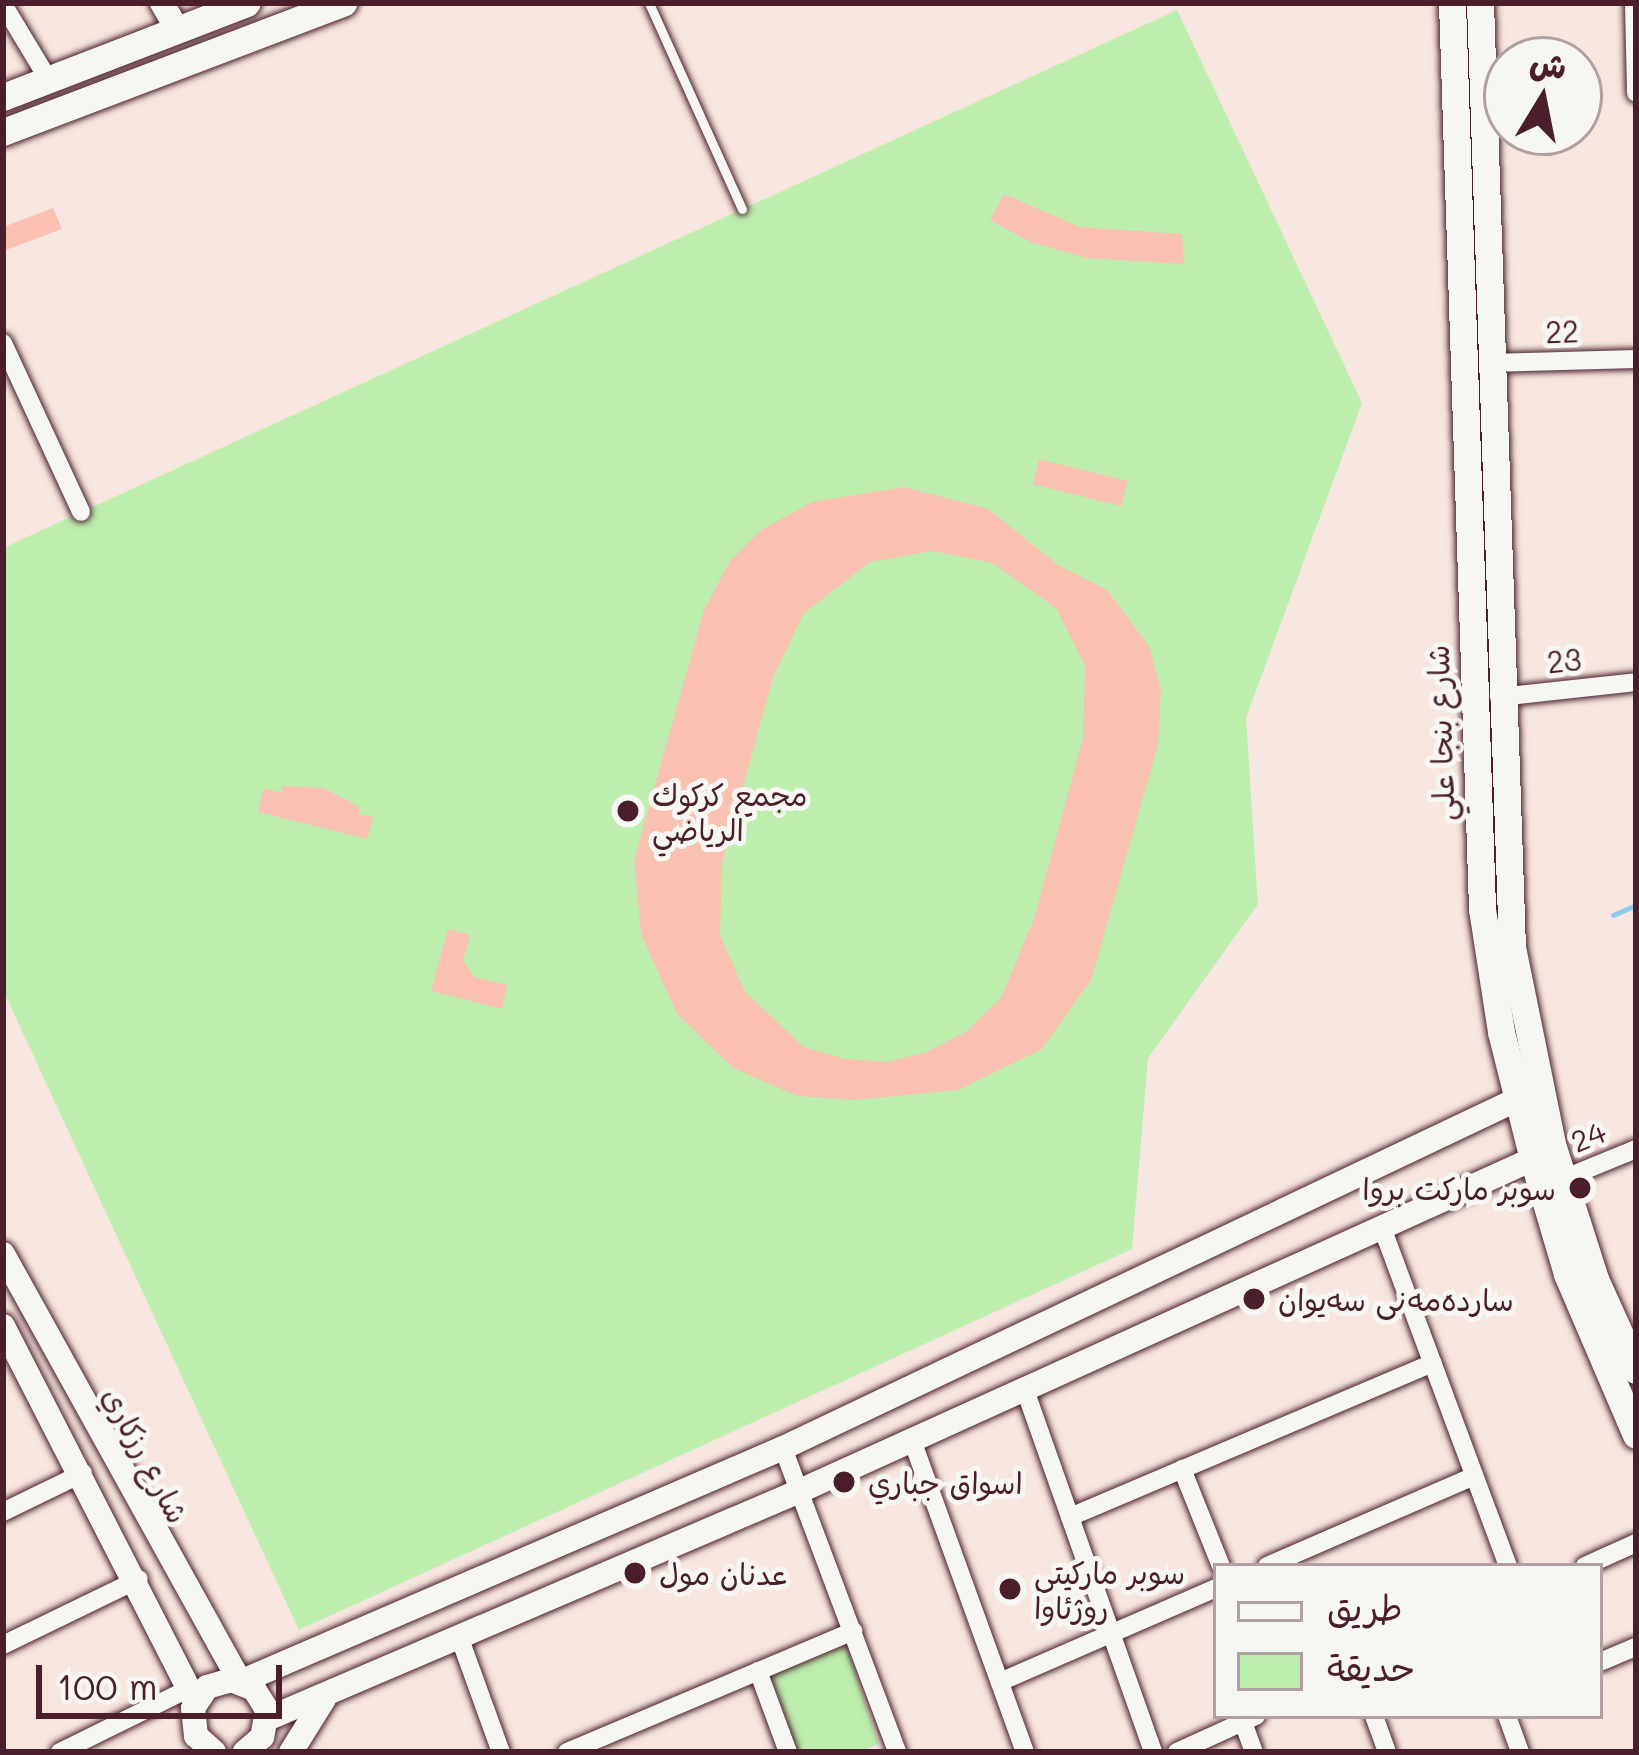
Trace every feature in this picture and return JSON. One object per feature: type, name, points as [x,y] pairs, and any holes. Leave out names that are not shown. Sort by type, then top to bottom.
[{"type":"main road","points":[[3,97],[246,3]]},
{"type":"main road","points":[[3,132],[343,3]]},
{"type":"main road","name":"شارع بنجا علي","points":[[1452,3],[1474,779],[1482,909],[1516,1100],[1533,1159],[1567,1274],[1636,1435]]},
{"type":"main road","name":"شارع بنجا علي","points":[[1480,3],[1499,698],[1513,946],[1563,1179],[1636,1370]]},
{"type":"main road","points":[[1474,779],[1504,777]]},
{"type":"street","points":[[162,3],[177,28]]},
{"type":"street","points":[[1634,3],[1636,93]]},
{"type":"street","points":[[3,4],[48,80]]},
{"type":"street","points":[[3,343],[81,512]]},
{"type":"street","name":"22","points":[[1490,363],[1636,359]]},
{"type":"street","name":"23","points":[[1499,698],[1636,682]]},
{"type":"street","points":[[60,1752],[214,1683],[240,1682],[317,1652],[783,1448],[1516,1100]]},
{"type":"street","name":"24","points":[[1563,1179],[1636,1149]]},
{"type":"street","points":[[260,1740],[333,1691],[802,1490],[1533,1159]]},
{"type":"street","points":[[1383,1229],[1507,1563]]},
{"type":"street","name":"شارع رزكاري","points":[[3,1254],[201,1622],[240,1682],[260,1695],[260,1740]]},
{"type":"street","points":[[3,1326],[14,1370],[83,1473],[139,1579],[193,1694],[194,1729],[214,1752]]},
{"type":"street","points":[[1070,1517],[1432,1363]]},
{"type":"street","points":[[1025,1390],[1154,1752]]},
{"type":"street","points":[[912,1440],[1025,1752]]},
{"type":"street","points":[[783,1448],[893,1751]]},
{"type":"street","points":[[1182,1469],[1220,1563]]},
{"type":"street","points":[[3,1512],[83,1473]]},
{"type":"street","points":[[1274,1563],[1474,1476]]},
{"type":"street","points":[[1592,1563],[1636,1543]]},
{"type":"street","points":[[3,1645],[139,1579]]},
{"type":"street","points":[[1000,1682],[1213,1589]]},
{"type":"street","points":[[201,1622],[254,1656],[317,1652]]},
{"type":"street","points":[[567,1752],[853,1631]]},
{"type":"street","points":[[460,1640],[501,1752]]},
{"type":"street","points":[[1603,1661],[1636,1647]]},
{"type":"street","points":[[758,1671],[788,1752]]},
{"type":"street","points":[[292,1752],[307,1717],[333,1691]]},
{"type":"street","points":[[1177,1752],[1250,1719],[1254,1752]]},
{"type":"street","points":[[1375,1719],[1387,1752]]},
{"type":"street","points":[[1508,1719],[1520,1752]]},
{"type":"lane","points":[[649,3],[742,209]]},
{"type":"green space","name":"مجمع كركوك الرياضي","points":[[1177,10],[1362,403],[1246,718],[1258,904],[1148,1058],[1132,1249],[299,1630],[3,990],[3,548]]},
{"type":"green space","points":[[846,1645],[879,1744],[859,1752],[798,1752],[770,1675]]},
{"type":"building","points":[[1004,194],[1080,227],[1182,234],[1184,264],[1086,258],[1030,242],[990,220]]},
{"type":"building","points":[[53,208],[62,229],[3,251],[3,227]]},
{"type":"building","points":[[1039,459],[1127,481],[1121,506],[1033,484]]},
{"type":"building","points":[[904,487],[988,509],[1058,565],[1107,590],[1149,646],[1161,690],[1158,745],[1091,980],[1042,1049],[958,1090],[854,1100],[797,1096],[733,1068],[677,1014],[641,934],[634,860],[704,610],[730,561],[761,530],[812,502]],"holes":[[[933,551],[992,563],[1056,608],[1085,666],[1083,738],[1034,919],[1001,998],[967,1031],[927,1052],[887,1062],[845,1059],[804,1047],[745,992],[720,935],[722,864],[773,677],[804,613],[870,562]]]},
{"type":"building","points":[[283,786],[323,788],[360,807],[358,814],[373,817],[367,839],[258,812],[264,788],[282,793]]},
{"type":"building","points":[[448,929],[470,935],[463,960],[474,977],[507,985],[502,1009],[431,991]]},
{"type":"waterway","points":[[1613,915],[1636,905]]},
{"type":"place","name":"مجمع كركوك الرياضي","points":[[628,811]]},
{"type":"place","name":"سوبر ماركت بروا","points":[[1580,1188]]},
{"type":"place","name":"ساردەمەنی سەیوان","points":[[1254,1299]]},
{"type":"place","name":"اسواق جباري","points":[[844,1482]]},
{"type":"place","name":"عدنان مول","points":[[635,1573]]},
{"type":"place","name":"سوبر ماركيتى روژئاوا","points":[[1010,1589]]}]
